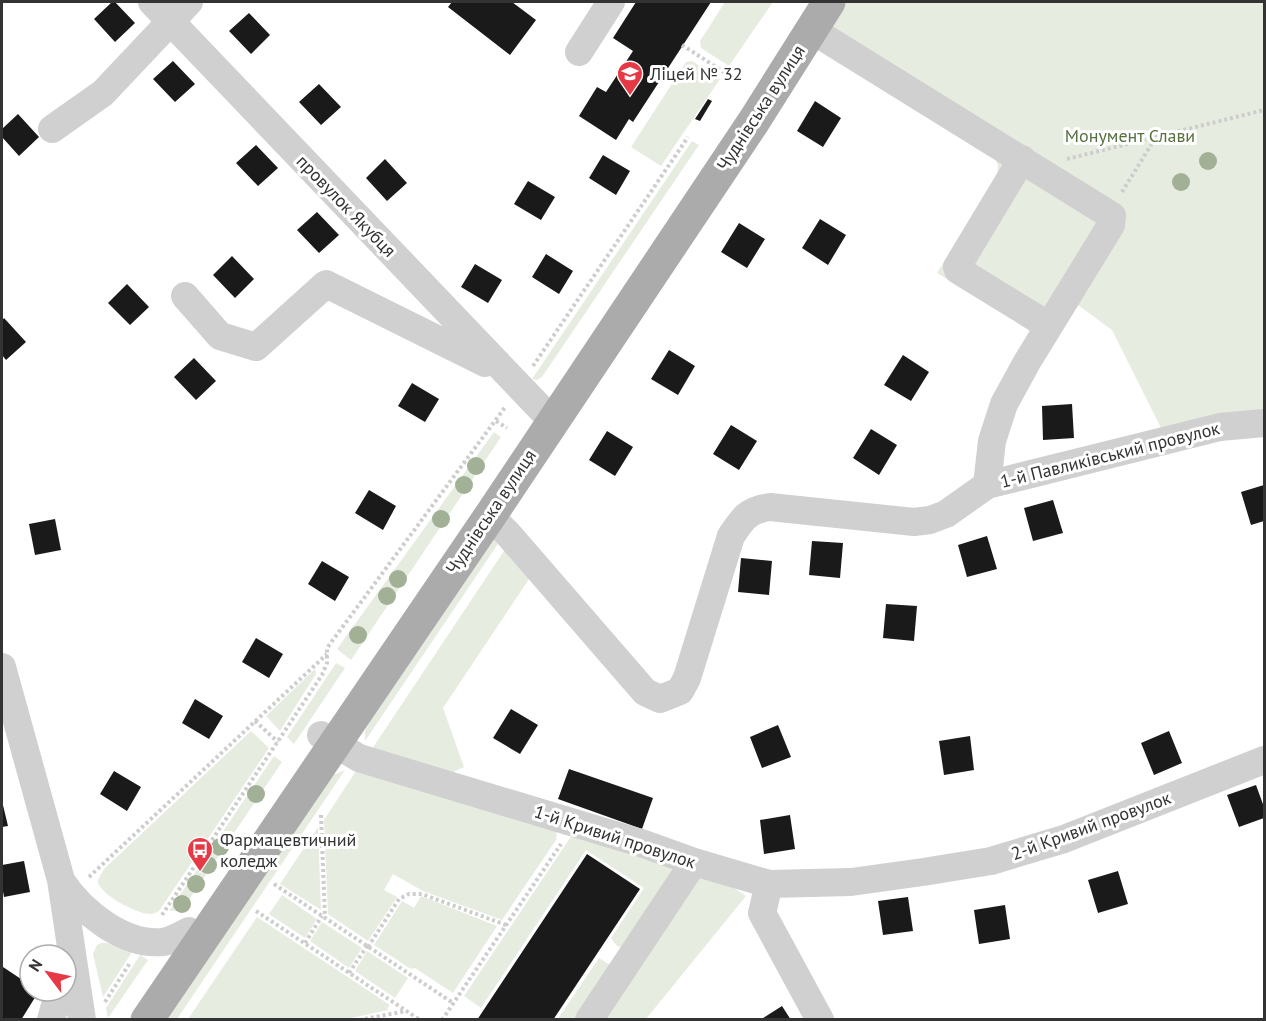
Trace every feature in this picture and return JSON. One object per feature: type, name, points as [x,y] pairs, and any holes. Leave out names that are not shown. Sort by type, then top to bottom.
[{"type":"main road","name":"Чуднівська вулиця","points":[[147,1020],[542,410],[741,113],[811,16],[830,2]]},
{"type":"main road","name":"Чуднівська вулиця","points":[[105,1014],[189,931],[490,516],[754,121],[811,16]]},
{"type":"street","points":[[579,52],[611,2]]},
{"type":"street","points":[[52,129],[103,93],[170,8]]},
{"type":"street","name":"провулок Якубця","points":[[170,8],[503,372],[542,410]]},
{"type":"street","points":[[811,16],[1028,163],[1108,213],[1113,220],[1004,404],[992,441],[987,485]]},
{"type":"street","points":[[1028,163],[957,267],[958,270],[1049,326]]},
{"type":"street","points":[[184,296],[220,336],[256,347],[326,284],[503,372]]},
{"type":"street","name":"1-й Павликівський провулок","points":[[490,516],[645,692],[660,699],[680,691],[687,678],[731,536],[743,518],[757,508],[770,507],[914,522],[930,520],[946,514],[987,485],[1220,427],[1264,423]]},
{"type":"street","points":[[2,667],[74,880],[70,943]]},
{"type":"street","name":"1-й Кривий провулок","points":[[328,739],[359,758],[645,844],[694,862],[769,884]]},
{"type":"street","name":"2-й Кривий провулок","points":[[769,884],[851,882],[991,861],[1064,839],[1264,760]]},
{"type":"street","points":[[589,1020],[694,862]]},
{"type":"street","points":[[74,880],[70,894],[94,918],[125,935],[163,942],[189,931]]},
{"type":"street","points":[[769,884],[762,913],[820,1020]]},
{"type":"street","points":[[78,974],[105,1014]]},
{"type":"street","points":[[51,1020],[56,1003]]},
{"type":"path","points":[[682,45],[733,78]]},
{"type":"path","points":[[1028,163],[1264,110]]},
{"type":"path","points":[[1108,213],[1156,136]]},
{"type":"path","points":[[531,369],[688,137]]},
{"type":"path","points":[[159,919],[322,675],[327,663],[327,648],[508,403]]},
{"type":"path","points":[[496,421],[507,428]]},
{"type":"path","points":[[74,880],[255,721],[327,654]]},
{"type":"path","points":[[255,721],[278,742]]},
{"type":"path","points":[[305,943],[323,917],[321,815]]},
{"type":"path","points":[[445,1019],[453,1003],[564,839],[568,821]]},
{"type":"path","points":[[274,884],[453,1003]]},
{"type":"path","points":[[349,973],[399,899],[409,894],[422,894],[506,925]]},
{"type":"path","points":[[256,911],[420,1020]]},
{"type":"path","points":[[105,1014],[137,954]]},
{"type":"path","points":[[359,1020],[406,1010]]},
{"type":"green space","points":[[725,2],[773,2],[729,66],[701,48],[700,41]]},
{"type":"green space","name":"Монумент Слави","points":[[847,2],[1264,2],[1264,410],[1161,428],[1112,330],[1078,305],[1054,343],[937,273],[997,176],[998,166],[995,157],[817,48]]},
{"type":"green space","points":[[692,61],[720,79],[661,166],[631,147],[686,62]]},
{"type":"green space","points":[[692,141],[699,145],[542,377],[537,380],[532,379]]},
{"type":"green space","points":[[494,432],[501,437],[351,660],[337,649]]},
{"type":"green space","points":[[495,536],[502,538],[365,741],[365,730],[373,715]]},
{"type":"green space","points":[[508,545],[533,573],[443,708],[464,767],[451,773],[372,749]]},
{"type":"green space","points":[[336,663],[345,668],[294,744],[287,737]]},
{"type":"green space","points":[[315,669],[316,674],[280,731],[266,716]]},
{"type":"green space","points":[[251,731],[269,748],[159,911],[150,914],[137,911],[120,903],[105,892],[98,882],[104,869]]},
{"type":"green space","points":[[274,756],[282,762],[182,910],[169,911]]},
{"type":"green space","points":[[345,770],[177,1019],[167,1020],[333,775]]},
{"type":"green space","points":[[356,771],[557,830],[556,840],[502,920],[423,891],[393,874],[384,890],[397,897],[368,941],[328,914],[324,820]]},
{"type":"green space","points":[[318,827],[321,910],[280,884]]},
{"type":"green space","points":[[572,835],[674,868],[626,951],[616,945],[611,938],[644,888],[586,850],[481,1008],[464,996]]},
{"type":"green space","points":[[695,872],[731,886],[746,896],[646,1019],[607,1019],[605,1016]]},
{"type":"green space","points":[[282,895],[317,919],[305,938],[269,914]]},
{"type":"green space","points":[[421,896],[497,926],[453,993],[374,945],[402,901],[414,908]]},
{"type":"green space","points":[[257,917],[390,1005],[387,1009],[389,1010],[342,1020],[188,1019]]},
{"type":"green space","points":[[322,922],[362,948],[349,968],[310,941]]},
{"type":"green space","points":[[101,943],[132,952],[103,997],[93,954],[97,945]]},
{"type":"green space","points":[[367,951],[408,978],[395,998],[355,971]]},
{"type":"green space","points":[[140,955],[148,960],[108,1018],[106,1008]]},
{"type":"green space","points":[[599,958],[615,968],[581,1019],[557,1020]]},
{"type":"building","points":[[112,2],[115,2],[135,23],[115,42],[94,19]]},
{"type":"building","points":[[452,2],[512,2],[536,20],[510,55],[448,7]]},
{"type":"building","points":[[636,2],[711,2],[633,122],[629,119],[616,140],[579,116],[597,87],[606,92],[633,51],[613,38]]},
{"type":"building","points":[[249,13],[270,35],[251,54],[229,31]]},
{"type":"building","points":[[173,61],[195,84],[175,102],[153,79]]},
{"type":"building","points":[[319,84],[341,107],[321,125],[299,102]]},
{"type":"building","points":[[708,99],[712,101],[700,121],[695,119]]},
{"type":"building","points":[[815,101],[841,118],[823,147],[797,131]]},
{"type":"building","points":[[18,114],[39,137],[19,156],[2,137],[2,129]]},
{"type":"building","points":[[256,145],[278,168],[258,186],[236,163]]},
{"type":"building","points":[[603,155],[630,171],[616,195],[589,178]]},
{"type":"building","points":[[385,159],[407,183],[387,201],[366,178]]},
{"type":"building","points":[[528,181],[555,197],[541,220],[514,204]]},
{"type":"building","points":[[317,212],[339,235],[319,253],[297,230]]},
{"type":"building","points":[[820,219],[846,235],[828,265],[802,248]]},
{"type":"building","points":[[739,223],[765,239],[747,268],[721,252]]},
{"type":"building","points":[[546,254],[573,271],[559,294],[532,277]]},
{"type":"building","points":[[232,256],[254,279],[235,298],[213,275]]},
{"type":"building","points":[[475,264],[502,280],[488,303],[461,287]]},
{"type":"building","points":[[127,284],[149,307],[130,325],[108,303]]},
{"type":"building","points":[[4,318],[26,342],[6,360],[2,355],[2,321]]},
{"type":"building","points":[[669,350],[695,366],[678,395],[651,379]]},
{"type":"building","points":[[903,355],[929,372],[911,401],[884,385]]},
{"type":"building","points":[[194,358],[216,381],[196,400],[174,377]]},
{"type":"building","points":[[412,383],[439,399],[425,422],[398,406]]},
{"type":"building","points":[[1072,404],[1074,438],[1043,440],[1042,406]]},
{"type":"building","points":[[731,425],[757,441],[739,470],[713,454]]},
{"type":"building","points":[[871,429],[897,445],[879,475],[853,458]]},
{"type":"building","points":[[607,431],[633,447],[615,476],[589,460]]},
{"type":"building","points":[[1264,485],[1264,521],[1251,525],[1241,492]]},
{"type":"building","points":[[369,490],[396,506],[383,530],[355,513]]},
{"type":"building","points":[[1053,500],[1063,533],[1033,541],[1024,508]]},
{"type":"building","points":[[55,519],[61,550],[35,555],[29,524]]},
{"type":"building","points":[[987,536],[997,569],[967,577],[958,545]]},
{"type":"building","points":[[812,541],[843,543],[840,578],[809,575]]},
{"type":"building","points":[[741,558],[772,561],[769,595],[738,592]]},
{"type":"building","points":[[322,561],[349,577],[335,601],[308,584]]},
{"type":"building","points":[[886,604],[917,606],[914,641],[883,638]]},
{"type":"building","points":[[256,638],[283,654],[269,678],[242,662]]},
{"type":"building","points":[[195,699],[223,716],[209,739],[182,723]]},
{"type":"building","points":[[511,709],[538,725],[520,754],[493,738]]},
{"type":"building","points":[[778,725],[791,757],[762,768],[750,737]]},
{"type":"building","points":[[1169,731],[1182,763],[1154,775],[1141,743]]},
{"type":"building","points":[[970,736],[974,770],[944,775],[939,741]]},
{"type":"building","points":[[569,769],[653,798],[642,829],[558,799]]},
{"type":"building","points":[[114,771],[141,787],[127,811],[100,794]]},
{"type":"building","points":[[1256,785],[1264,807],[1264,818],[1239,827],[1227,795]]},
{"type":"building","points":[[2,801],[8,826],[2,827]]},
{"type":"building","points":[[790,815],[795,849],[764,854],[760,820]]},
{"type":"building","points":[[587,854],[640,889],[553,1020],[477,1020]]},
{"type":"building","points":[[24,861],[30,892],[4,897],[2,865]]},
{"type":"building","points":[[1118,871],[1128,904],[1098,913],[1088,880]]},
{"type":"building","points":[[908,897],[913,931],[883,935],[878,901]]},
{"type":"building","points":[[1005,905],[1010,939],[979,944],[974,910]]},
{"type":"building","points":[[3,967],[18,977],[18,1003],[32,1003],[21,1020],[2,1020]]},
{"type":"building","points":[[782,1006],[791,1020],[760,1020]]},
{"type":"place","name":"Ліцей № 32","points":[[630,97]]},
{"type":"place","name":"Фармацевтичний коледж","points":[[200,873]]}]
